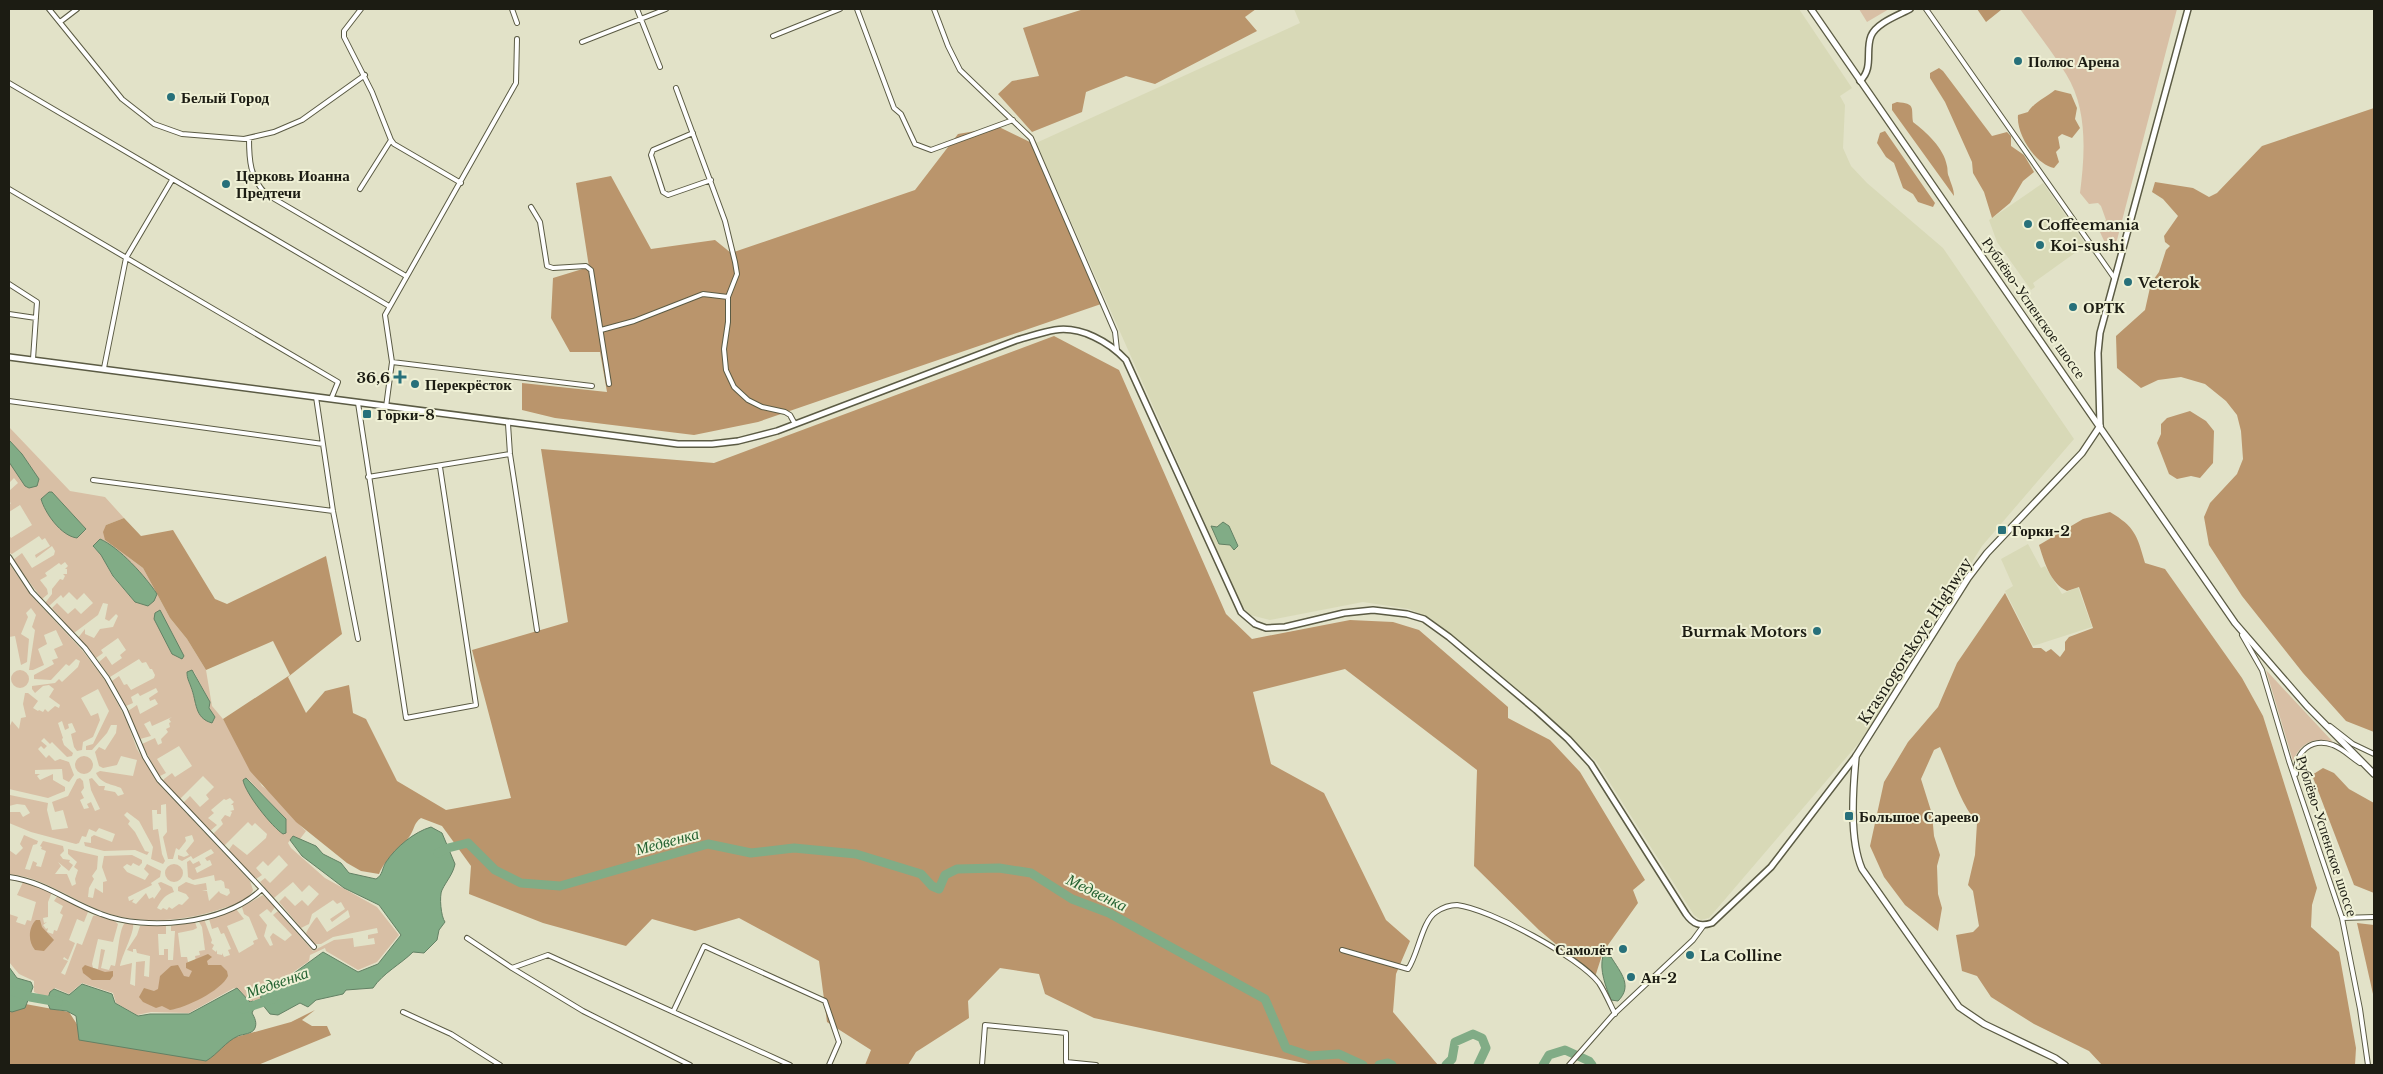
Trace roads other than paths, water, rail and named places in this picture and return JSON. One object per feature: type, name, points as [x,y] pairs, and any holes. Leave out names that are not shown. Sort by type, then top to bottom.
[{"type":"main road","name":"Рублёво-Успенское шоссе","points":[[1811,9],[2235,623],[2307,706],[2374,774]]},
{"type":"main road","name":"Krasnogorskoye Highway","points":[[1856,756],[1968,578],[1987,553],[2082,453],[2100,426]]},
{"type":"main road","points":[[1856,756],[1855,845],[1859,864],[1870,882],[1958,1007],[1984,1024],[2055,1058],[2065,1065]]},
{"type":"street","points":[[50,9],[108,84],[139,114],[169,131],[218,138],[248,138],[274,132],[302,120],[364,76]]},
{"type":"street","points":[[60,22],[77,9]]},
{"type":"street","points":[[361,9],[344,31],[344,36],[364,76],[391,140],[394,144],[461,183]]},
{"type":"street","points":[[512,9],[517,22]]},
{"type":"street","points":[[637,9],[660,67]]},
{"type":"street","points":[[582,42],[666,9]]},
{"type":"street","points":[[773,36],[840,9]]},
{"type":"street","points":[[857,9],[894,108],[901,114],[915,144],[931,150],[1013,120]]},
{"type":"street","points":[[934,9],[948,46],[960,70],[1031,138],[1115,332],[1117,350]]},
{"type":"street","points":[[1860,81],[1868,70],[1869,45],[1874,31],[1910,9]]},
{"type":"street","points":[[1926,9],[2115,279]]},
{"type":"street","points":[[2100,426],[2098,353],[2100,333],[2188,9]]},
{"type":"street","points":[[386,407],[392,362],[385,315],[516,84],[517,39]]},
{"type":"street","points":[[9,83],[389,306]]},
{"type":"street","points":[[676,88],[725,221],[736,268],[737,274],[728,297],[728,322],[724,349],[726,370],[734,387],[748,400],[762,407],[779,410],[790,415],[794,424]]},
{"type":"street","points":[[693,133],[652,150],[651,155],[663,192],[668,195],[711,180]]},
{"type":"street","points":[[248,138],[250,168],[256,182],[266,194],[406,276]]},
{"type":"street","points":[[360,189],[391,140]]},
{"type":"street","points":[[104,368],[126,258],[172,180]]},
{"type":"street","points":[[9,189],[338,382],[331,399]]},
{"type":"street","points":[[531,207],[540,222],[547,266],[553,268],[586,266],[591,270],[609,384]]},
{"type":"street","points":[[9,284],[37,302],[33,359]]},
{"type":"street","points":[[601,330],[634,321],[703,294],[728,297]]},
{"type":"street","points":[[9,314],[36,318]]},
{"type":"street","points":[[9,357],[104,368],[508,424],[678,444],[712,444],[738,441],[794,424],[1017,340],[1056,330],[1075,330],[1090,335],[1117,350],[1133,371],[1241,612],[1255,624],[1266,628],[1285,627],[1344,613],[1373,610],[1407,614],[1424,619],[1449,637],[1536,710],[1582,754],[1591,764],[1691,921],[1704,926]]},
{"type":"street","points":[[392,362],[592,386]]},
{"type":"street","points":[[316,397],[333,511],[358,639]]},
{"type":"street","points":[[9,402],[323,444]]},
{"type":"street","points":[[358,403],[406,718],[476,705],[440,467]]},
{"type":"street","points":[[508,424],[510,454],[536,630]]},
{"type":"street","points":[[368,477],[440,467],[510,454]]},
{"type":"street","points":[[93,480],[333,511]]},
{"type":"street","points":[[9,557],[32,592],[85,648],[104,673],[125,710],[145,758],[159,780],[314,947]]},
{"type":"street","name":"Рублёво-Успенское шоссе","points":[[2235,623],[2262,670],[2342,918],[2360,1008],[2368,1065]]},
{"type":"street","points":[[2307,706],[2353,744],[2374,754]]},
{"type":"street","points":[[2296,779],[2295,766],[2298,756],[2304,749],[2318,743],[2335,746],[2368,768]]},
{"type":"street","points":[[1570,1063],[1615,1014],[1693,940],[1704,926],[1712,923],[1771,867],[1856,756]]},
{"type":"street","points":[[9,877],[48,887],[108,917],[143,923],[180,921],[208,916],[243,904],[262,889]]},
{"type":"street","points":[[1342,950],[1408,969],[1430,916],[1454,905],[1466,907],[1484,913],[1546,943],[1576,964],[1598,983],[1615,1014]]},
{"type":"street","points":[[2342,918],[2374,917]]},
{"type":"street","points":[[467,938],[583,1011],[690,1065]]},
{"type":"street","points":[[672,1012],[704,946],[825,1001],[839,1042],[829,1065]]},
{"type":"street","points":[[512,968],[548,955],[790,1065]]},
{"type":"street","points":[[404,1012],[451,1034],[500,1065]]},
{"type":"street","points":[[982,1065],[985,1025],[1066,1033],[1066,1062],[1096,1065]]},
{"type":"waterway","name":"Медвенка","points":[[438,853],[448,848],[468,843],[495,870],[521,883],[560,886],[708,844],[751,853],[794,848],[856,854],[921,874],[932,886],[939,889],[945,875],[957,869],[999,868],[1031,873],[1072,899],[1109,913],[1265,999],[1286,1048],[1310,1056],[1339,1054],[1363,1065]]},
{"type":"waterway","name":"Медвенка","points":[[9,990],[30,997],[58,1002]]},
{"type":"waterway","name":"Медвенка","points":[[243,1009],[273,999]]},
{"type":"waterway","name":"Медвенка","points":[[1446,1065],[1452,1059],[1455,1042],[1473,1034],[1482,1038],[1486,1048],[1478,1065]]},
{"type":"waterway","name":"Медвенка","points":[[1543,1065],[1549,1055],[1565,1050],[1589,1061],[1592,1065]]},
{"type":"waterway","name":"Медвенка","points":[[1379,1065],[1388,1063],[1392,1065]]},
{"type":"place","name":"Полюс Арена","points":[[2018,61]]},
{"type":"place","name":"Белый Город","points":[[171,97]]},
{"type":"place","name":"Церковь Иоанна Предтечи","points":[[226,184]]},
{"type":"place","name":"Coffeemania","points":[[2028,224]]},
{"type":"place","name":"Koi-sushi","points":[[2040,245]]},
{"type":"place","name":"Veterok","points":[[2128,282]]},
{"type":"place","name":"ОРТК","points":[[2073,307]]},
{"type":"place","name":"36,6","points":[[400,377]]},
{"type":"place","name":"Перекрёсток","points":[[415,384]]},
{"type":"place","name":"Горки-8","points":[[367,414]]},
{"type":"place","name":"Горки-2","points":[[2002,530]]},
{"type":"place","name":"Burmak Motors","points":[[1817,631]]},
{"type":"place","name":"Большое Сареево","points":[[1849,816]]},
{"type":"place","name":"Самолёт","points":[[1623,949]]},
{"type":"place","name":"La Colline","points":[[1690,955]]},
{"type":"place","name":"Ан-2","points":[[1631,977]]}]
